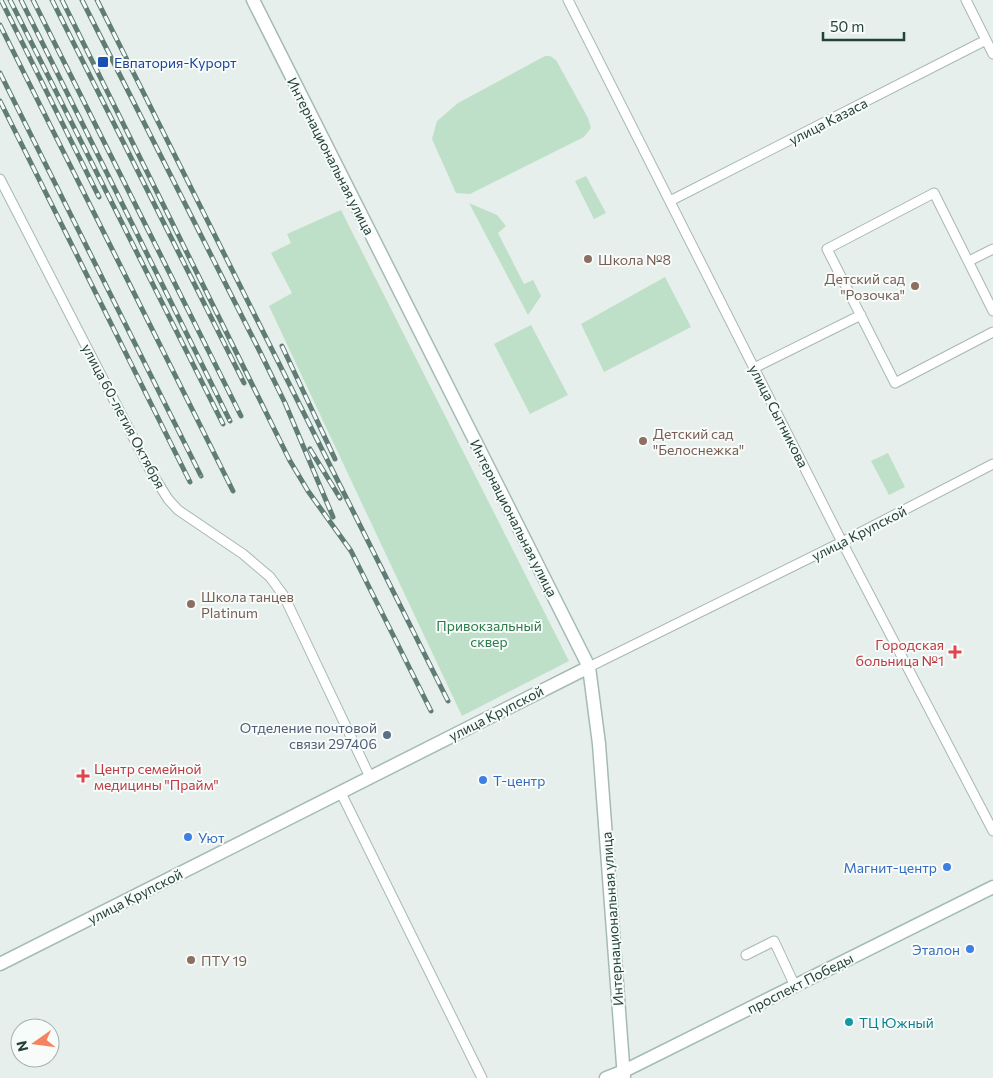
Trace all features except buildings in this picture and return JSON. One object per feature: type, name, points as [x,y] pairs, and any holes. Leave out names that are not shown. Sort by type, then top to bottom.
[{"type":"main road","name":"Интернациональная улица","points":[[252,0],[590,667],[599,744],[624,1075]]},
{"type":"main road","name":"улица Крупской","points":[[0,964],[340,791],[590,667]]},
{"type":"main road","name":"проспект Победы","points":[[606,1078],[624,1075],[795,986],[993,887]]},
{"type":"street","name":"улица Сытникова","points":[[568,0],[842,542],[993,831]]},
{"type":"street","points":[[966,0],[993,54]]},
{"type":"street","name":"улица Казаса","points":[[670,202],[986,40]]},
{"type":"street","name":"улица 60-летия Октября","points":[[0,179],[164,492],[178,510],[243,554],[270,577],[284,596],[370,777]]},
{"type":"street","points":[[993,311],[934,193],[827,248],[895,383],[993,332]]},
{"type":"street","points":[[969,261],[993,249]]},
{"type":"street","points":[[754,368],[861,314]]},
{"type":"street","name":"улица Крупской","points":[[590,667],[842,542],[993,464]]},
{"type":"street","points":[[340,791],[482,1078]]},
{"type":"street","points":[[746,955],[774,941],[795,986]]},
{"type":"green space","points":[[545,56],[550,56],[556,60],[588,118],[591,128],[584,137],[470,194],[456,193],[432,139],[437,121],[458,103]]},
{"type":"green space","points":[[586,176],[606,213],[594,219],[575,181]]},
{"type":"green space","points":[[469,203],[497,215],[506,226],[498,233],[524,284],[533,280],[541,296],[528,315]]},
{"type":"green space","name":"Привокзальный сквер","points":[[341,210],[569,661],[462,716],[269,306],[292,293],[271,253],[291,243],[287,234]]},
{"type":"green space","points":[[665,277],[691,327],[604,372],[581,324]]},
{"type":"green space","points":[[531,325],[568,395],[530,414],[494,344]]},
{"type":"green space","points":[[888,453],[905,487],[889,495],[871,461]]},
{"type":"railway","points":[[1,0],[99,197]]},
{"type":"railway","points":[[10,0],[223,424]]},
{"type":"railway","points":[[21,0],[230,421]]},
{"type":"railway","points":[[33,0],[241,416]]},
{"type":"railway","points":[[52,0],[244,383]]},
{"type":"railway","points":[[62,0],[290,461],[308,491],[351,551],[431,711]]},
{"type":"railway","points":[[82,0],[285,403],[333,517]]},
{"type":"railway","points":[[97,0],[448,701]]},
{"type":"railway","points":[[0,25],[233,491]]},
{"type":"railway","points":[[0,73],[201,476]]},
{"type":"railway","points":[[0,101],[190,482]]},
{"type":"railway","points":[[282,346],[335,459]]},
{"type":"railway","points":[[310,449],[340,498]]},
{"type":"place","name":"Евпатория-Курорт","points":[[103,62]]},
{"type":"place","name":"Школа №8","points":[[588,259]]},
{"type":"place","name":"Детский сад \"Розочка\"","points":[[915,286]]},
{"type":"place","name":"Детский сад \"Белоснежка\"","points":[[643,441]]},
{"type":"place","name":"Школа танцев Platinum","points":[[191,604]]},
{"type":"place","name":"Городская больница №1","points":[[955,652]]},
{"type":"place","name":"Отделение почтовой связи 297406","points":[[387,735]]},
{"type":"place","name":"Центр семейной медицины \"Прайм\"","points":[[83,776]]},
{"type":"place","name":"Т-центр","points":[[483,780]]},
{"type":"place","name":"Уют","points":[[188,837]]},
{"type":"place","name":"Магнит-центр","points":[[947,867]]},
{"type":"place","name":"Эталон","points":[[970,949]]},
{"type":"place","name":"ПТУ 19","points":[[191,960]]},
{"type":"place","name":"ТЦ Южный","points":[[849,1022]]}]
